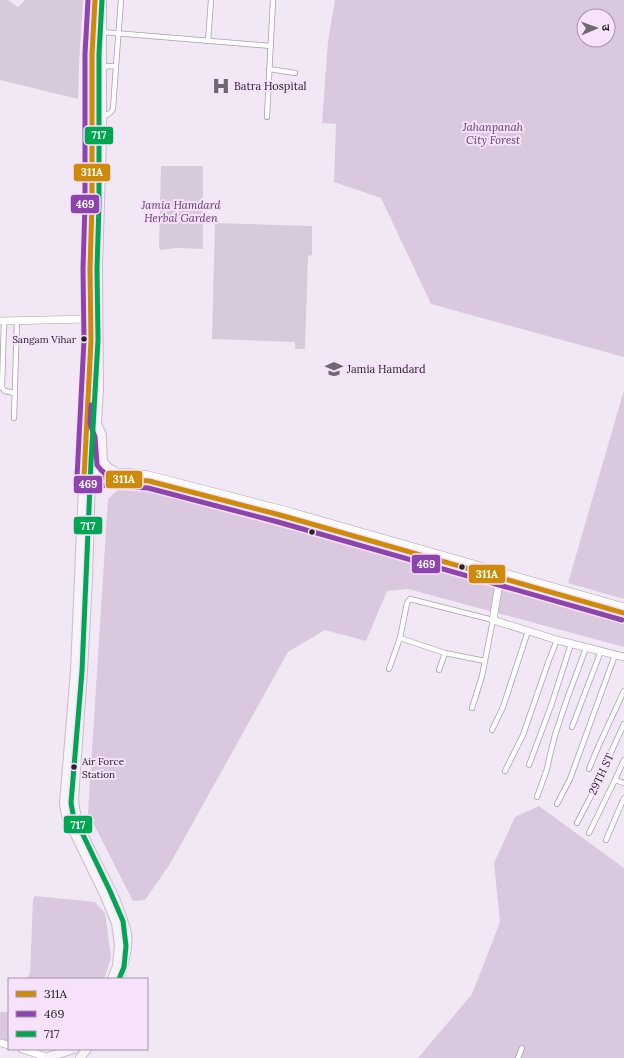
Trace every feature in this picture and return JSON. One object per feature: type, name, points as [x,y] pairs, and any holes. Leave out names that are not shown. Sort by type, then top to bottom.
[{"type":"main road","points":[[88,475],[97,423],[99,389],[94,274],[93,67],[95,0]]},
{"type":"main road","points":[[102,0],[101,118],[91,319],[88,475],[75,671],[64,803],[66,816],[108,893],[120,911],[127,935],[127,948],[123,969],[119,978]]},
{"type":"main road","points":[[2,321],[91,319]]},
{"type":"main road","points":[[97,423],[102,435],[103,462],[116,472]]},
{"type":"main road","points":[[88,475],[116,472],[149,475],[290,512],[624,607]]},
{"type":"main road","points":[[88,475],[149,481],[280,516],[624,613]]},
{"type":"main road","points":[[500,578],[493,620],[528,632],[624,657]]},
{"type":"main road","points":[[108,893],[116,923],[119,945],[117,966],[112,978]]},
{"type":"main road","points":[[25,1050],[49,1058],[71,1050]]},
{"type":"main road","points":[[71,1058],[77,1050]]},
{"type":"main road","points":[[80,1058],[86,1050]]},
{"type":"street","points":[[101,118],[110,113],[113,109],[121,0]]},
{"type":"street","points":[[208,41],[211,0]]},
{"type":"street","points":[[267,117],[273,0]]},
{"type":"street","points":[[102,32],[271,46]]},
{"type":"street","points":[[93,67],[116,66]]},
{"type":"street","points":[[269,69],[295,73]]},
{"type":"street","points":[[14,418],[17,320]]},
{"type":"street","points":[[2,321],[2,388],[5,391],[14,392]]},
{"type":"street","points":[[389,669],[400,638],[407,603],[410,599],[493,620],[480,686],[472,708]]},
{"type":"street","points":[[492,730],[503,707],[528,632]]},
{"type":"street","points":[[400,638],[445,653],[485,661]]},
{"type":"street","points":[[505,771],[523,735],[548,660],[557,640]]},
{"type":"street","points":[[529,765],[551,706],[571,644]]},
{"type":"street","points":[[537,797],[548,769],[554,741],[567,699],[586,648]]},
{"type":"street","points":[[572,727],[601,651]]},
{"type":"street","points":[[439,670],[445,653]]},
{"type":"street","points":[[557,804],[570,779],[615,655]]},
{"type":"street","points":[[589,769],[624,691]]},
{"type":"street","name":"29TH ST","points":[[577,823],[624,724]]},
{"type":"street","points":[[588,833],[624,760]]},
{"type":"street","points":[[615,780],[624,783]]},
{"type":"street","points":[[606,840],[624,798]]},
{"type":"street","points":[[518,1058],[522,1048]]},
{"type":"green space","points":[[0,0],[8,0],[18,7],[25,0],[83,0],[78,99],[0,80]]},
{"type":"green space","name":"Jahanpanah City Forest","points":[[335,0],[624,0],[624,357],[431,304],[381,198],[334,182],[336,124],[322,123],[328,41]]},
{"type":"green space","name":"Jamia Hamdard Herbal Garden","points":[[161,166],[203,166],[203,249],[177,248],[160,250]]},
{"type":"green space","points":[[215,223],[312,226],[312,255],[308,256],[305,349],[295,349],[295,342],[212,339]]},
{"type":"green space","points":[[624,390],[624,599],[568,583]]},
{"type":"green space","points":[[125,483],[624,624],[624,647],[408,589],[387,591],[366,641],[325,630],[288,652],[170,864],[145,900],[133,901],[88,813],[108,499]]},
{"type":"green space","points":[[539,806],[624,868],[624,1058],[418,1058],[472,994],[500,922],[494,863],[515,817]]},
{"type":"green space","points":[[35,896],[95,902],[105,913],[111,958],[104,978],[28,978],[30,973],[33,900]]},
{"type":"green space","points":[[0,1012],[7,1012],[8,1042],[0,1040]]},
{"type":"transit line","name":"469","points":[[88,0],[85,54],[85,204],[83,269],[84,340],[77,477],[79,482],[84,484],[148,488],[278,522],[622,620]]},
{"type":"transit line","name":"311A","points":[[95,0],[92,54],[92,204],[90,269],[91,340],[84,477],[149,481],[280,515],[624,613]]},
{"type":"transit line","name":"717","points":[[102,0],[99,54],[99,204],[97,269],[98,340],[82,671],[71,803],[73,814],[123,921],[126,946],[124,967],[119,978]]},
{"type":"transit line","name":"469","points":[[91,405],[90,424],[95,437],[97,465],[108,476],[127,479]]},
{"type":"place","name":"Batra Hospital","points":[[221,86]]},
{"type":"place","name":"Sangam Vihar","points":[[84,339]]},
{"type":"place","name":"Jamia Hamdard","points":[[334,369]]},
{"type":"place","name":"Air Force Station","points":[[74,767]]}]
